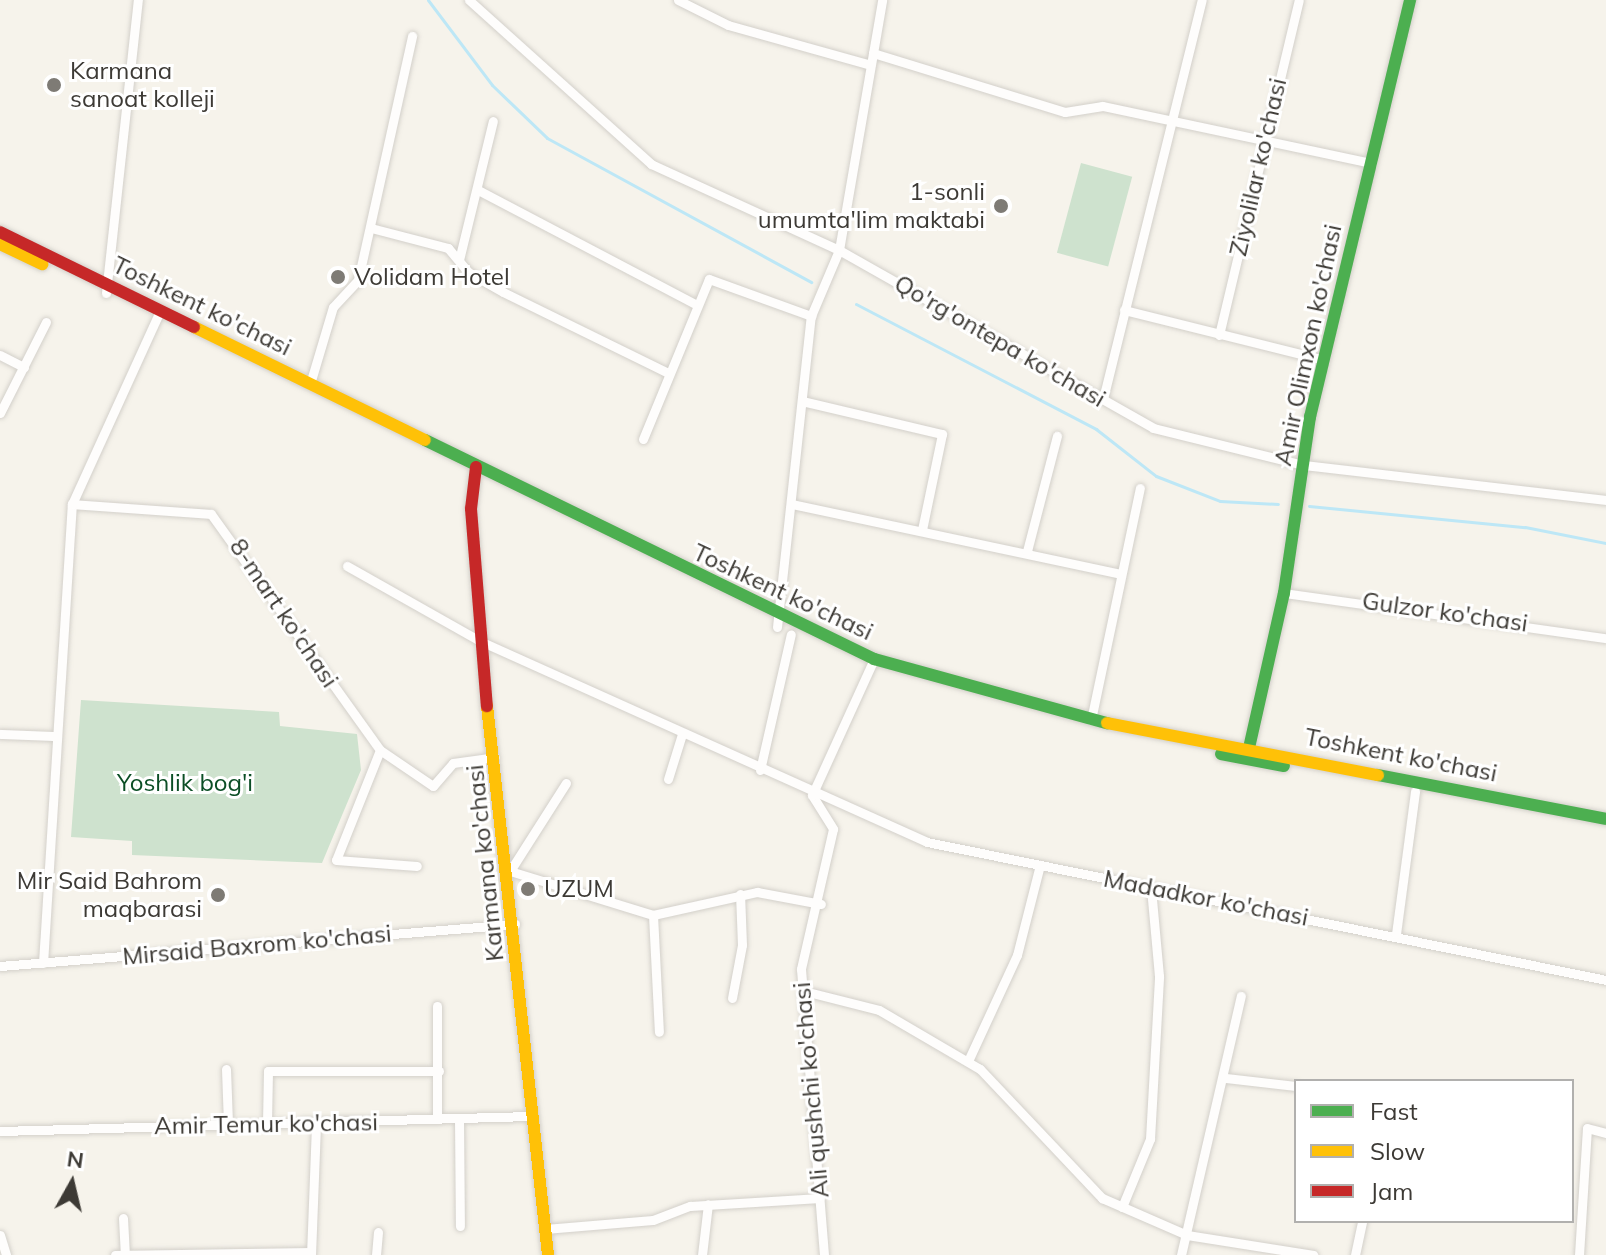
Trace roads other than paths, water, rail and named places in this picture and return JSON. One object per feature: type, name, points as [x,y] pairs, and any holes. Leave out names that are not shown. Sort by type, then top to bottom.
[{"type":"main road","name":"Amir Olimxon ko'chasi","points":[[1248,754],[1284,593],[1324,360],[1410,0]]},
{"type":"main road","name":"Toshkent ko'chasi","points":[[0,232],[107,289]]},
{"type":"main road","name":"Toshkent ko'chasi","points":[[0,244],[107,289],[310,384],[474,472]]},
{"type":"main road","name":"Toshkent ko'chasi","points":[[159,313],[778,622],[871,664],[1091,720],[1606,831]]},
{"type":"main road","name":"Karmana ko'chasi","points":[[474,472],[480,641],[510,871],[548,1255]]},
{"type":"main road","name":"Toshkent ko'chasi","points":[[778,622],[791,634],[1034,718],[1606,819]]},
{"type":"street","points":[[107,289],[138,0]]},
{"type":"street","name":"Qo'rg'ontepa ko'chasi","points":[[469,0],[651,164],[839,250],[1153,428],[1304,465],[1606,500]]},
{"type":"street","points":[[678,0],[728,25],[871,65]]},
{"type":"street","points":[[778,622],[811,316],[839,250],[882,0]]},
{"type":"street","points":[[1103,399],[1202,0]]},
{"type":"street","name":"Ziyolilar ko'chasi","points":[[1219,335],[1299,0]]},
{"type":"street","points":[[310,384],[333,307],[358,280],[412,36]]},
{"type":"street","points":[[873,53],[1065,112],[1103,106],[1372,163]]},
{"type":"street","points":[[459,260],[493,121]]},
{"type":"street","points":[[478,190],[695,304]]},
{"type":"street","points":[[371,228],[448,248],[459,260],[503,292],[668,373]]},
{"type":"street","points":[[643,439],[695,304],[709,279],[811,316]]},
{"type":"street","points":[[1124,310],[1324,360]]},
{"type":"street","points":[[43,963],[72,504],[159,313]]},
{"type":"street","points":[[0,413],[46,322]]},
{"type":"street","points":[[0,355],[24,367]]},
{"type":"street","points":[[802,401],[942,434],[922,530]]},
{"type":"street","points":[[1027,551],[1057,436]]},
{"type":"street","points":[[1091,720],[1140,488]]},
{"type":"street","name":"8-mart ko'chasi","points":[[72,504],[211,514],[226,526],[380,750],[426,783],[438,784],[453,763],[495,757]]},
{"type":"street","points":[[792,504],[1027,551],[1120,574]]},
{"type":"street","name":"Madadkor ko'chasi","points":[[347,566],[480,641],[812,795],[927,842],[1396,934],[1606,980]]},
{"type":"street","name":"Gulzor ko'chasi","points":[[1284,593],[1606,638]]},
{"type":"street","points":[[760,770],[791,634]]},
{"type":"street","points":[[812,795],[871,664]]},
{"type":"street","points":[[0,734],[55,736]]},
{"type":"street","points":[[668,779],[682,734]]},
{"type":"street","points":[[380,750],[337,852],[344,863],[417,866]]},
{"type":"street","points":[[566,783],[510,871],[653,915],[740,894],[821,904]]},
{"type":"street","points":[[1396,934],[1415,791]]},
{"type":"street","name":"Ali qushchi ko'chasi","points":[[812,795],[833,829],[821,904],[801,969],[824,1255]]},
{"type":"street","points":[[968,1061],[1017,955],[1040,865]]},
{"type":"street","points":[[1122,1207],[1150,1139],[1159,976],[1151,888]]},
{"type":"street","points":[[732,998],[742,945],[740,894]]},
{"type":"street","points":[[653,915],[659,1032]]},
{"type":"street","name":"Mirsaid Baxrom ko'chasi","points":[[0,966],[515,924]]},
{"type":"street","points":[[804,991],[879,1010],[968,1061],[1102,1198],[1187,1235],[1313,1255]]},
{"type":"street","points":[[1181,1255],[1226,1078],[1241,996]]},
{"type":"street","points":[[437,1006],[437,1119]]},
{"type":"street","points":[[226,1069],[228,1124]]},
{"type":"street","points":[[267,1123],[268,1071],[439,1071]]},
{"type":"street","points":[[1226,1078],[1294,1086]]},
{"type":"street","name":"Amir Temur ko'chasi","points":[[0,1131],[532,1116]]},
{"type":"street","points":[[459,1119],[460,1226]]},
{"type":"street","points":[[123,1218],[120,1254],[311,1253],[316,1123]]},
{"type":"street","points":[[1579,1255],[1587,1128],[1606,1133]]},
{"type":"street","points":[[545,1229],[653,1220],[708,1204],[820,1198]]},
{"type":"street","points":[[702,1255],[708,1204]]},
{"type":"street","points":[[1355,1255],[1362,1223]]},
{"type":"street","points":[[376,1255],[378,1232]]},
{"type":"street","points":[[0,1235],[6,1255]]},
{"type":"waterway","points":[[428,0],[492,85],[547,138],[811,282]]},
{"type":"waterway","points":[[856,304],[1096,429],[1156,476],[1220,501],[1278,504]]},
{"type":"waterway","points":[[1309,506],[1525,527],[1606,543]]},
{"type":"place","name":"Karmana sanoat kolleji","points":[[54,85]]},
{"type":"place","name":"1-sonli umumta'lim maktabi","points":[[1001,206]]},
{"type":"place","name":"Volidam Hotel","points":[[338,277]]},
{"type":"place","name":"UZUM","points":[[528,889]]},
{"type":"place","name":"Mir Said Bahrom maqbarasi","points":[[218,895]]},
{"type":"park label","name":"Yoshlik bog'i","points":[[185,783]]}]
